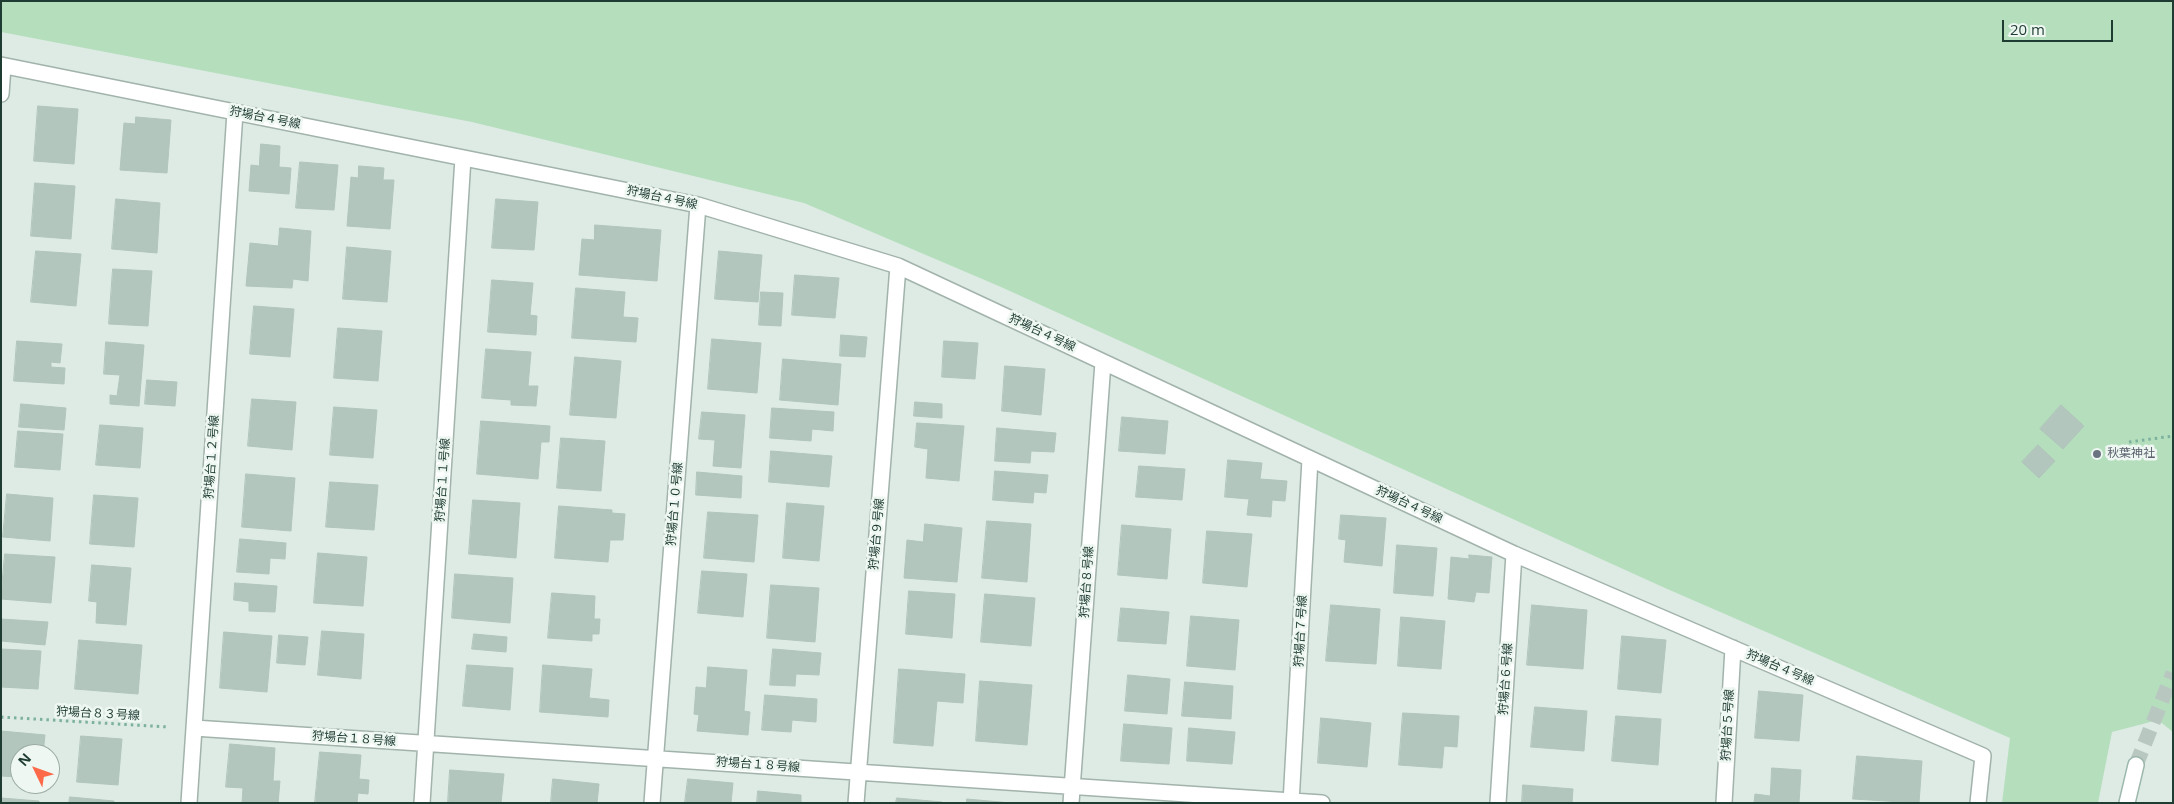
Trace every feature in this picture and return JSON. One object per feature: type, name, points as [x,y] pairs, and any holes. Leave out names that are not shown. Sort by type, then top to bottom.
[{"type":"street","points":[[1,94],[2,65]]},
{"type":"street","name":"狩場台４号線","points":[[2,65],[698,204],[898,266],[1514,554],[1983,756],[1978,803]]},
{"type":"street","name":"狩場台１２号線","points":[[189,803],[235,112]]},
{"type":"street","name":"狩場台１１号線","points":[[422,803],[463,158]]},
{"type":"street","name":"狩場台１０号線","points":[[652,803],[698,204]]},
{"type":"street","name":"狩場台９号線","points":[[856,803],[898,266]]},
{"type":"street","name":"狩場台８号線","points":[[1071,803],[1103,362]]},
{"type":"street","name":"狩場台７号線","points":[[1291,802],[1310,459]]},
{"type":"street","name":"狩場台６号線","points":[[1498,803],[1514,554]]},
{"type":"street","name":"狩場台５号線","points":[[1724,803],[1733,648]]},
{"type":"street","name":"狩場台１８号線","points":[[194,728],[1322,803]]},
{"type":"street","points":[[2127,803],[2136,765]]},
{"type":"path","points":[[2129,442],[2173,436]]},
{"type":"path","name":"狩場台８３号線","points":[[1,717],[194,728]]},
{"type":"green space","points":[[1,1],[2173,1],[2173,732],[2158,720],[2112,732],[2098,803],[2002,803],[2010,738],[1665,588],[1001,287],[804,203],[472,122],[1,32]]},
{"type":"building","points":[[38,106],[78,109],[74,164],[34,161]]},
{"type":"building","points":[[136,117],[171,120],[167,173],[120,170],[124,123],[135,124]]},
{"type":"building","points":[[261,144],[280,146],[279,167],[291,168],[289,194],[249,191],[251,165],[259,166]]},
{"type":"building","points":[[300,162],[338,165],[334,210],[296,208]]},
{"type":"building","points":[[359,166],[384,168],[383,180],[394,180],[390,229],[347,226],[351,177],[358,178]]},
{"type":"building","points":[[35,183],[75,186],[71,239],[31,236]]},
{"type":"building","points":[[116,199],[160,203],[157,253],[112,249]]},
{"type":"building","points":[[496,199],[538,202],[534,250],[492,248]]},
{"type":"building","points":[[595,225],[661,230],[657,281],[579,275],[582,239],[594,240]]},
{"type":"building","points":[[280,228],[311,231],[308,281],[293,279],[292,288],[246,286],[250,243],[278,246]]},
{"type":"building","points":[[347,247],[391,251],[387,302],[343,299]]},
{"type":"building","points":[[36,251],[81,254],[76,306],[31,302]]},
{"type":"building","points":[[719,251],[762,255],[758,302],[715,299]]},
{"type":"building","points":[[113,269],[152,271],[148,326],[109,324]]},
{"type":"building","points":[[795,275],[839,278],[835,318],[792,315]]},
{"type":"building","points":[[492,280],[533,283],[530,315],[537,316],[536,335],[488,332]]},
{"type":"building","points":[[576,288],[625,292],[623,317],[638,318],[636,342],[572,338]]},
{"type":"building","points":[[761,292],[783,293],[781,326],[759,325]]},
{"type":"building","points":[[254,306],[294,309],[290,357],[250,354]]},
{"type":"building","points":[[338,328],[382,331],[378,381],[334,378]]},
{"type":"building","points":[[841,335],[867,337],[865,357],[840,356]]},
{"type":"building","points":[[712,339],[761,343],[757,393],[708,389]]},
{"type":"building","points":[[17,341],[62,344],[60,363],[51,362],[51,367],[65,368],[64,384],[14,381]]},
{"type":"building","points":[[944,341],[978,343],[975,379],[942,377]]},
{"type":"building","points":[[106,342],[144,345],[139,406],[110,404],[110,395],[117,396],[120,375],[104,374]]},
{"type":"building","points":[[486,349],[531,352],[528,386],[538,386],[536,406],[511,405],[511,400],[482,398]]},
{"type":"building","points":[[575,357],[621,361],[616,418],[570,415]]},
{"type":"building","points":[[783,359],[841,364],[838,405],[780,400]]},
{"type":"building","points":[[1005,366],[1045,369],[1041,415],[1002,411]]},
{"type":"building","points":[[147,380],[177,382],[175,406],[145,404]]},
{"type":"building","points":[[252,399],[296,402],[292,450],[248,446]]},
{"type":"building","points":[[915,402],[942,404],[942,418],[914,416]]},
{"type":"building","points":[[21,404],[66,408],[64,430],[19,427]]},
{"type":"building","points":[[2061,405],[2084,426],[2063,449],[2040,429]]},
{"type":"building","points":[[334,407],[377,410],[373,458],[330,455]]},
{"type":"building","points":[[772,408],[834,412],[833,431],[812,429],[811,441],[770,438]]},
{"type":"building","points":[[702,412],[745,415],[741,468],[713,466],[715,440],[699,439]]},
{"type":"building","points":[[1122,417],[1168,421],[1165,454],[1119,451]]},
{"type":"building","points":[[481,421],[550,426],[549,442],[541,442],[538,479],[477,474]]},
{"type":"building","points":[[917,423],[964,426],[959,481],[926,478],[928,449],[915,447]]},
{"type":"building","points":[[100,425],[143,428],[140,468],[96,465]]},
{"type":"building","points":[[997,428],[1056,433],[1054,452],[1031,451],[1030,463],[995,461]]},
{"type":"building","points":[[18,431],[63,434],[60,470],[15,467]]},
{"type":"building","points":[[561,438],[605,441],[601,491],[557,488]]},
{"type":"building","points":[[2038,445],[2055,461],[2039,478],[2022,462]]},
{"type":"building","points":[[771,451],[832,456],[829,487],[769,482]]},
{"type":"building","points":[[1228,460],[1262,463],[1260,479],[1287,481],[1285,501],[1272,500],[1271,517],[1247,515],[1249,499],[1225,497]]},
{"type":"building","points":[[1139,466],[1185,469],[1182,500],[1136,497]]},
{"type":"building","points":[[995,471],[1048,475],[1046,493],[1034,492],[1033,503],[993,500]]},
{"type":"building","points":[[697,472],[742,476],[741,498],[696,495]]},
{"type":"building","points":[[246,474],[295,478],[291,531],[242,527]]},
{"type":"building","points":[[330,482],[378,485],[374,530],[326,527]]},
{"type":"building","points":[[7,494],[53,498],[50,541],[3,537]]},
{"type":"building","points":[[94,495],[138,498],[134,547],[90,544]]},
{"type":"building","points":[[473,500],[520,503],[516,558],[469,554]]},
{"type":"building","points":[[787,503],[824,506],[819,561],[783,558]]},
{"type":"building","points":[[559,506],[612,510],[612,513],[625,514],[623,540],[610,540],[608,562],[555,558]]},
{"type":"building","points":[[708,512],[758,515],[754,562],[704,558]]},
{"type":"building","points":[[1341,515],[1386,518],[1382,566],[1344,562],[1346,540],[1339,539]]},
{"type":"building","points":[[987,521],[1031,524],[1027,582],[982,578]]},
{"type":"building","points":[[925,524],[962,528],[957,582],[904,578],[907,540],[923,542]]},
{"type":"building","points":[[1122,525],[1171,529],[1167,579],[1118,575]]},
{"type":"building","points":[[1207,531],[1252,534],[1247,587],[1203,583]]},
{"type":"building","points":[[240,539],[286,543],[285,559],[270,558],[269,574],[237,572]]},
{"type":"building","points":[[1397,545],[1437,548],[1433,596],[1394,593]]},
{"type":"building","points":[[318,553],[367,557],[363,606],[314,603]]},
{"type":"building","points":[[5,554],[55,557],[51,603],[1,599]]},
{"type":"building","points":[[1469,555],[1492,557],[1489,593],[1476,592],[1474,602],[1448,599],[1451,557],[1469,559]]},
{"type":"building","points":[[92,565],[131,568],[126,625],[96,623],[97,602],[89,601]]},
{"type":"building","points":[[702,571],[747,574],[743,617],[698,613]]},
{"type":"building","points":[[455,574],[513,578],[510,623],[452,618]]},
{"type":"building","points":[[235,583],[277,586],[275,612],[249,611],[249,602],[234,600]]},
{"type":"building","points":[[771,585],[819,588],[815,642],[767,638]]},
{"type":"building","points":[[909,591],[955,594],[952,638],[906,634]]},
{"type":"building","points":[[552,593],[595,596],[594,619],[600,619],[599,634],[592,634],[592,641],[548,638]]},
{"type":"building","points":[[985,594],[1035,598],[1031,646],[981,642]]},
{"type":"building","points":[[1331,605],[1380,609],[1376,664],[1326,661]]},
{"type":"building","points":[[1532,605],[1587,610],[1583,669],[1527,665]]},
{"type":"building","points":[[1121,608],[1169,612],[1166,644],[1118,641]]},
{"type":"building","points":[[1191,616],[1239,620],[1235,670],[1187,666]]},
{"type":"building","points":[[1401,617],[1445,621],[1441,669],[1398,666]]},
{"type":"building","points":[[1,619],[48,622],[45,645],[1,641]]},
{"type":"building","points":[[322,631],[364,634],[361,679],[318,675]]},
{"type":"building","points":[[224,632],[272,636],[267,692],[220,688]]},
{"type":"building","points":[[474,634],[507,637],[506,652],[472,649]]},
{"type":"building","points":[[279,635],[308,637],[305,665],[277,663]]},
{"type":"building","points":[[1622,636],[1666,640],[1661,693],[1618,689]]},
{"type":"building","points":[[79,640],[142,645],[138,694],[75,689]]},
{"type":"building","points":[[1,649],[41,651],[38,689],[1,687]]},
{"type":"building","points":[[773,649],[821,653],[819,675],[796,674],[795,686],[770,685]]},
{"type":"building","points":[[467,665],[513,668],[510,710],[463,706]]},
{"type":"building","points":[[543,665],[592,669],[589,698],[609,700],[608,717],[540,712]]},
{"type":"building","points":[[708,667],[747,670],[744,711],[750,712],[748,735],[697,731],[699,715],[694,714],[696,687],[706,688]]},
{"type":"building","points":[[899,669],[965,674],[963,703],[937,701],[933,746],[894,743]]},
{"type":"building","points":[[1128,675],[1170,679],[1167,714],[1125,711]]},
{"type":"building","points":[[980,681],[1032,685],[1027,745],[976,741]]},
{"type":"building","points":[[1185,682],[1233,686],[1231,719],[1182,716]]},
{"type":"building","points":[[1759,691],[1803,695],[1799,741],[1755,738]]},
{"type":"building","points":[[765,695],[817,699],[816,722],[792,720],[791,732],[762,730]]},
{"type":"building","points":[[1535,707],[1587,711],[1584,751],[1531,747]]},
{"type":"building","points":[[1403,713],[1459,716],[1457,747],[1444,746],[1442,768],[1399,765]]},
{"type":"building","points":[[1616,716],[1661,719],[1658,765],[1612,761]]},
{"type":"building","points":[[1321,718],[1371,723],[1367,767],[1318,763]]},
{"type":"building","points":[[1124,724],[1172,728],[1169,764],[1121,761]]},
{"type":"building","points":[[1189,728],[1235,732],[1232,764],[1187,761]]},
{"type":"building","points":[[1,731],[45,735],[44,744],[10,744],[10,776],[1,776]]},
{"type":"building","points":[[81,736],[122,739],[118,785],[77,782]]},
{"type":"building","points":[[230,744],[275,748],[273,781],[280,781],[278,803],[242,803],[243,788],[226,787]]},
{"type":"building","points":[[320,752],[361,755],[359,779],[369,780],[368,794],[358,793],[357,803],[315,803]]},
{"type":"building","points":[[1857,756],[1922,761],[1919,803],[1853,799]]},
{"type":"building","points":[[1772,768],[1801,770],[1799,803],[1754,803],[1755,794],[1770,796]]},
{"type":"building","points":[[450,770],[504,774],[501,803],[448,803]]},
{"type":"building","points":[[553,779],[599,784],[597,803],[551,803]]},
{"type":"building","points":[[688,779],[733,783],[731,803],[685,803]]},
{"type":"building","points":[[1523,785],[1573,789],[1572,803],[1522,803]]},
{"type":"building","points":[[758,791],[801,795],[801,803],[757,803]]},
{"type":"building","points":[[70,797],[114,801],[114,803],[69,803]]},
{"type":"building","points":[[1,798],[39,801],[39,803],[1,803]]},
{"type":"building","points":[[897,798],[942,802],[942,803],[896,803]]},
{"type":"building","points":[[967,799],[1011,803],[967,803]]},
{"type":"tunnel","points":[[2136,765],[2173,673]]},
{"type":"place","name":"秋葉神社","points":[[2097,454]]}]
